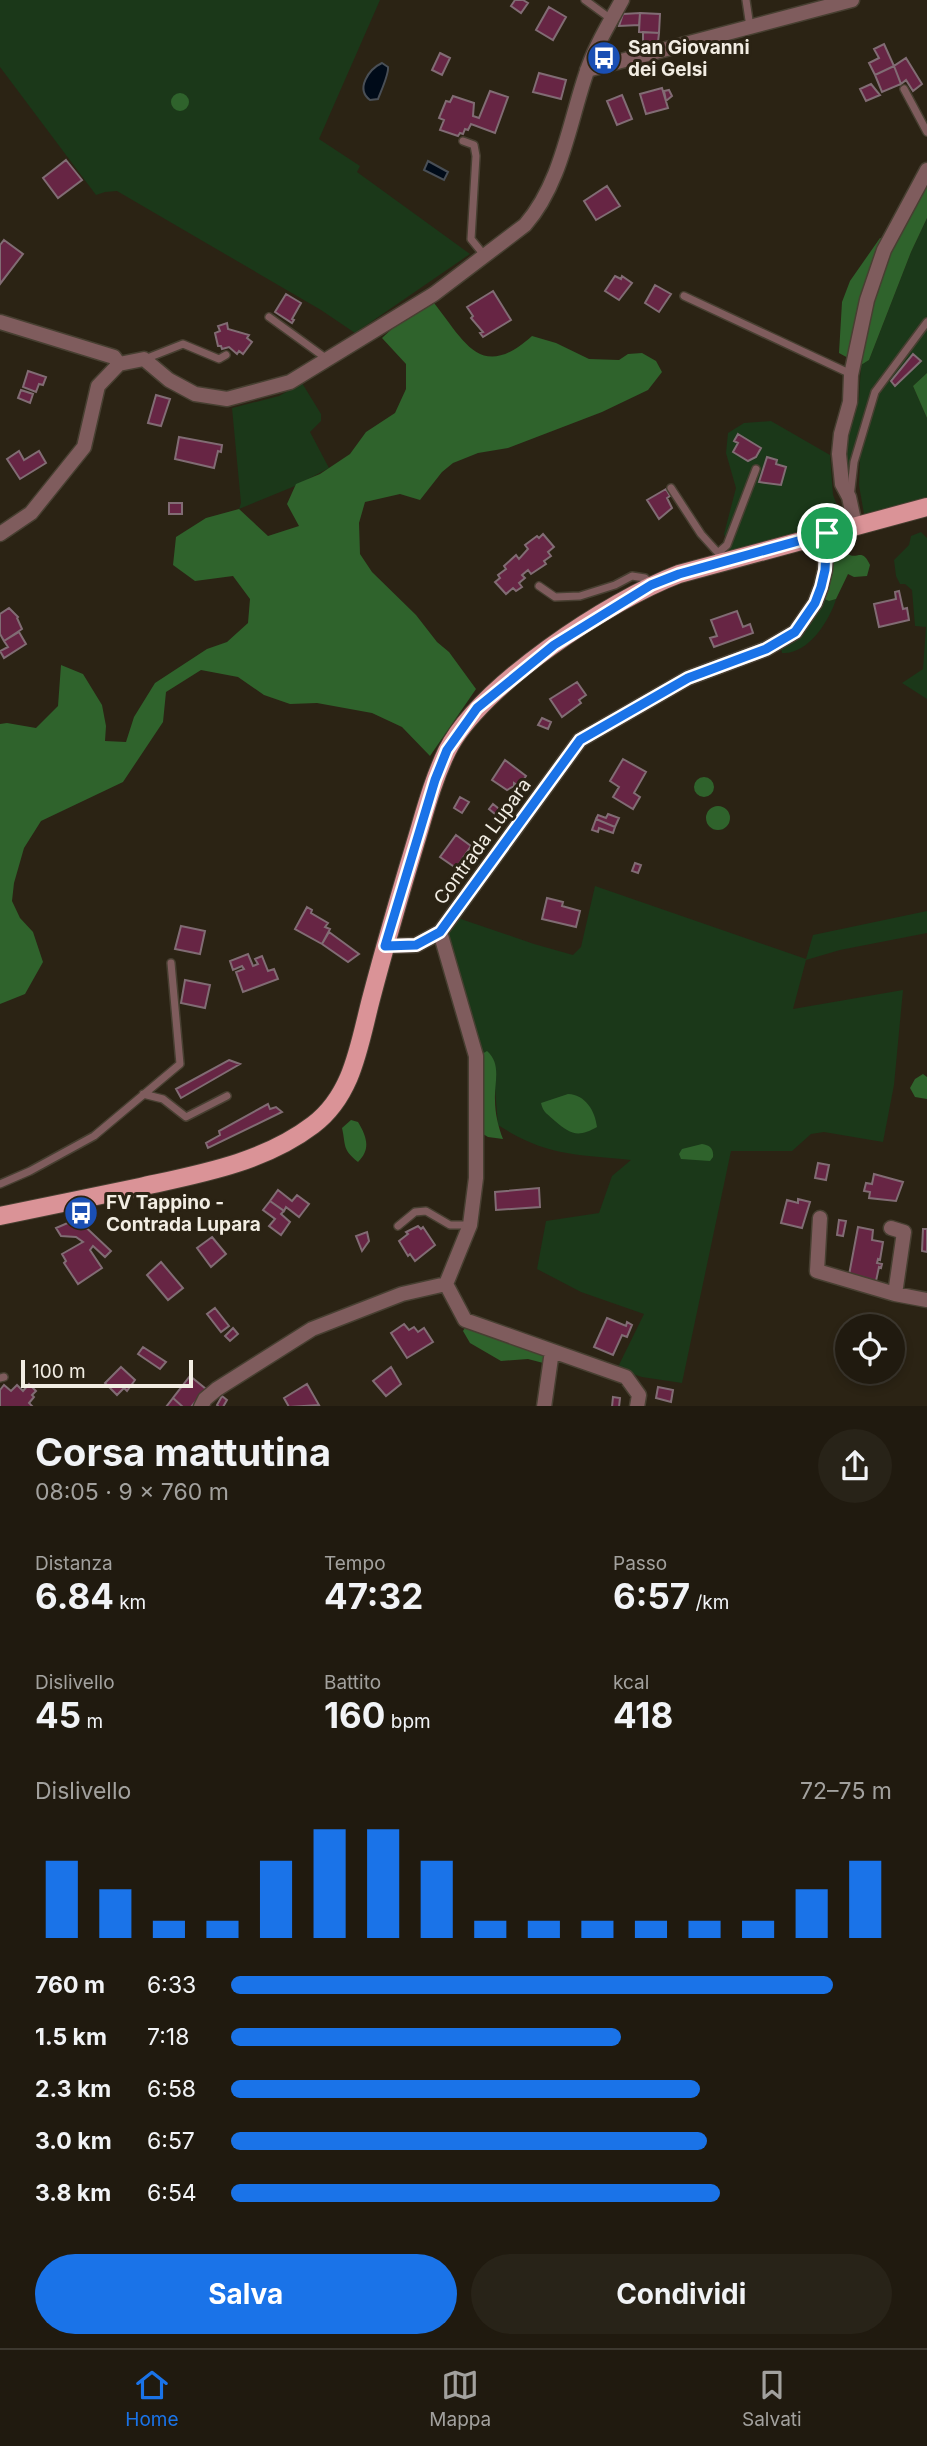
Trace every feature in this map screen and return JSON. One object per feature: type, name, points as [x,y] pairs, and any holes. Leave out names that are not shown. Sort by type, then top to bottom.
[{"type":"main road","points":[[0,1216],[214,1170],[276,1148],[316,1123],[351,1079],[385,946],[435,780],[447,750],[477,708],[554,645],[651,585],[721,557],[927,507]]},
{"type":"street","points":[[0,534],[31,513],[84,447],[98,386],[119,364],[144,359],[169,380],[195,394],[228,399],[290,382],[434,294],[525,225],[542,202],[557,167],[587,70],[622,0]]},
{"type":"street","points":[[587,70],[852,0]]},
{"type":"street","points":[[855,525],[849,497],[842,484],[839,454],[841,434],[850,402],[851,375],[867,300],[884,250],[927,170]]},
{"type":"street","points":[[0,322],[114,357],[119,364]]},
{"type":"street","name":"Contrada Lupara","points":[[446,1284],[470,1224],[476,1178],[476,1056],[440,932],[580,740],[688,678],[766,649],[795,632],[815,603],[821,587],[827,533]]},
{"type":"street","points":[[385,946],[416,945],[440,932]]},
{"type":"street","points":[[820,1218],[817,1271],[895,1294],[927,1300]]},
{"type":"street","points":[[891,1228],[904,1232],[895,1294]]},
{"type":"street","points":[[201,1406],[205,1399],[218,1389],[312,1329],[402,1294],[446,1284],[465,1320],[626,1377],[639,1395],[637,1406]]},
{"type":"street","points":[[544,1406],[552,1351]]},
{"type":"lane","points":[[585,0],[612,19]]},
{"type":"lane","points":[[746,0],[750,27]]},
{"type":"lane","points":[[904,89],[927,132]]},
{"type":"lane","points":[[463,141],[474,145],[476,156],[471,239],[485,255]]},
{"type":"lane","points":[[684,296],[851,375]]},
{"type":"lane","points":[[269,317],[328,360]]},
{"type":"lane","points":[[849,497],[853,462],[875,392],[927,322]]},
{"type":"lane","points":[[144,359],[183,344],[219,359],[226,355]]},
{"type":"lane","points":[[671,488],[701,534],[721,557],[756,469]]},
{"type":"lane","points":[[539,586],[555,597],[580,596],[615,585],[632,576],[645,578],[651,585]]},
{"type":"lane","points":[[0,1184],[94,1136],[180,1064],[171,962]]},
{"type":"lane","points":[[143,1094],[163,1099],[186,1117],[228,1096]]},
{"type":"lane","points":[[398,1226],[415,1212],[426,1211],[450,1225],[470,1224]]},
{"type":"green space","points":[[0,0],[380,0],[319,139],[360,166],[357,172],[470,254],[355,333],[321,310],[117,191],[96,195],[0,67]]},
{"type":"green space","points":[[176,93],[184,93],[189,102],[187,109],[176,111],[171,106],[171,98]]},
{"type":"green space","points":[[927,182],[927,218],[869,360],[861,365],[839,353],[842,302],[850,281],[880,238],[895,240]]},
{"type":"green space","points":[[927,218],[927,373],[913,386],[927,418],[927,499],[864,514],[859,485],[860,459],[846,472],[846,441],[859,399],[861,365],[869,360]]},
{"type":"green space","points":[[434,303],[465,343],[487,356],[500,356],[532,336],[556,343],[589,359],[619,360],[628,354],[642,353],[656,361],[662,372],[648,390],[602,412],[508,448],[478,453],[453,463],[442,472],[420,500],[400,494],[365,502],[359,523],[360,554],[372,572],[449,652],[476,689],[430,756],[402,727],[372,713],[317,703],[290,704],[264,695],[238,677],[201,670],[166,692],[163,722],[123,782],[41,821],[24,848],[12,901],[20,918],[33,932],[43,962],[25,994],[0,1004],[0,724],[36,728],[58,706],[61,665],[83,674],[102,705],[106,726],[105,741],[126,742],[134,717],[155,683],[207,649],[227,642],[248,623],[250,599],[233,576],[195,581],[173,565],[176,537],[206,518],[239,509],[268,536],[299,526],[287,504],[296,484],[320,474],[350,454],[366,432],[395,413],[406,389],[406,364],[382,338],[395,326]]},
{"type":"green space","points":[[927,373],[927,418],[913,386]]},
{"type":"green space","points":[[302,383],[321,414],[321,421],[310,432],[329,468],[295,486],[239,509],[241,503],[232,408],[279,396]]},
{"type":"green space","points":[[771,421],[830,455],[833,495],[843,520],[730,552],[724,534],[736,488],[726,453],[728,433],[744,423]]},
{"type":"green space","points":[[921,532],[927,538],[927,699],[902,683],[923,669],[926,627],[915,626],[912,590],[905,584],[900,584],[894,560],[909,545],[911,536]]},
{"type":"green space","points":[[837,548],[847,554],[862,555],[870,565],[867,576],[854,577],[848,574],[836,599],[829,601],[822,598],[832,551]]},
{"type":"green space","points":[[822,598],[829,601],[836,599],[823,626],[801,648],[782,653],[781,648],[805,630]]},
{"type":"green space","points":[[700,777],[708,777],[714,787],[708,797],[700,797],[694,791],[694,783]]},
{"type":"green space","points":[[718,806],[729,813],[730,818],[723,829],[718,830],[707,823],[706,818],[713,807]]},
{"type":"green space","points":[[595,886],[806,959],[813,935],[927,911],[927,933],[840,950],[806,960],[793,1009],[903,990],[894,1085],[883,1142],[824,1132],[811,1134],[792,1151],[731,1151],[682,1383],[642,1377],[617,1369],[644,1314],[581,1292],[537,1269],[546,1221],[599,1213],[612,1176],[631,1160],[547,1149],[498,1125],[495,1089],[482,1054],[447,932],[455,917],[573,955],[581,947]]},
{"type":"green space","points":[[487,1051],[496,1068],[496,1110],[503,1139],[483,1134],[482,1054]]},
{"type":"green space","points":[[923,1074],[927,1077],[927,1099],[915,1097],[910,1088],[915,1079]]},
{"type":"green space","points":[[568,1094],[585,1101],[594,1115],[597,1127],[585,1133],[570,1132],[544,1111],[541,1103]]},
{"type":"green space","points":[[351,1120],[358,1122],[366,1143],[365,1152],[358,1162],[347,1150],[342,1128]]},
{"type":"green space","points":[[702,1144],[712,1150],[713,1157],[710,1161],[681,1159],[679,1154],[682,1149]]},
{"type":"green space","points":[[466,1326],[540,1353],[546,1357],[547,1364],[528,1359],[501,1361],[470,1343],[463,1331]]},
{"type":"water","points":[[382,63],[388,67],[386,78],[378,99],[370,100],[364,90],[365,80]]},
{"type":"water","points":[[428,161],[448,172],[444,180],[424,170]]},
{"type":"building","points":[[515,0],[528,3],[521,13],[511,6]]},
{"type":"building","points":[[549,7],[566,17],[553,40],[536,30]]},
{"type":"building","points":[[640,13],[639,25],[619,26],[623,14]]},
{"type":"building","points":[[640,13],[660,14],[659,33],[639,32]]},
{"type":"building","points":[[643,32],[659,33],[658,42],[643,44]]},
{"type":"building","points":[[884,44],[894,66],[875,75],[869,63],[879,58],[874,49]]},
{"type":"building","points":[[440,53],[450,58],[442,75],[432,70]]},
{"type":"building","points":[[906,58],[922,84],[913,91],[906,80],[901,84],[894,66]]},
{"type":"building","points":[[894,66],[901,84],[882,92],[875,75]]},
{"type":"building","points":[[539,73],[566,80],[561,99],[533,92]]},
{"type":"building","points":[[871,84],[880,95],[866,101],[860,89]]},
{"type":"building","points":[[662,88],[668,108],[646,114],[640,94]]},
{"type":"building","points":[[669,90],[672,96],[666,101],[664,91]]},
{"type":"building","points":[[490,91],[508,97],[495,133],[471,124],[468,130],[465,129],[463,134],[458,136],[440,130],[444,120],[439,118],[446,101],[450,102],[453,96],[474,103],[473,116],[479,118]]},
{"type":"building","points":[[622,95],[632,119],[617,125],[607,101]]},
{"type":"building","points":[[66,160],[82,180],[58,198],[43,178]]},
{"type":"building","points":[[607,186],[620,206],[596,220],[584,201]]},
{"type":"building","points":[[4,240],[23,254],[0,284],[0,245]]},
{"type":"building","points":[[615,276],[621,279],[622,276],[632,283],[619,300],[605,291]]},
{"type":"building","points":[[655,285],[671,294],[659,312],[645,303]]},
{"type":"building","points":[[493,291],[511,320],[483,337],[480,333],[483,332],[471,318],[473,316],[467,307]]},
{"type":"building","points":[[286,294],[301,303],[292,323],[275,312]]},
{"type":"building","points":[[227,323],[228,329],[249,335],[247,338],[252,342],[243,354],[239,351],[237,354],[229,347],[222,349],[218,346],[215,333],[220,331],[218,326]]},
{"type":"building","points":[[913,354],[921,361],[895,386],[891,381]]},
{"type":"building","points":[[28,371],[46,377],[36,392],[23,387]]},
{"type":"building","points":[[21,390],[33,394],[30,403],[18,398]]},
{"type":"building","points":[[156,395],[170,399],[161,426],[148,423]]},
{"type":"building","points":[[738,434],[761,448],[756,457],[748,461],[733,452],[738,443],[734,441]]},
{"type":"building","points":[[179,437],[222,445],[214,468],[175,459]]},
{"type":"building","points":[[19,451],[24,460],[39,451],[46,463],[20,479],[7,459]]},
{"type":"building","points":[[767,457],[786,467],[781,485],[759,482]]},
{"type":"building","points":[[666,489],[672,508],[659,519],[647,500]]},
{"type":"building","points":[[169,503],[182,503],[182,514],[169,514]]},
{"type":"building","points":[[543,534],[554,547],[548,552],[551,556],[544,561],[546,564],[531,574],[528,570],[522,575],[525,578],[519,583],[522,587],[516,591],[513,588],[506,594],[495,582],[500,578],[498,575],[516,555],[519,559],[528,549],[525,545]]},
{"type":"building","points":[[899,591],[909,620],[879,627],[874,604],[896,599],[895,592]]},
{"type":"building","points":[[9,608],[18,617],[22,629],[4,641],[0,634],[0,614]]},
{"type":"building","points":[[737,611],[743,627],[750,624],[753,633],[714,647],[710,638],[717,636],[711,620]]},
{"type":"building","points":[[19,632],[26,644],[4,658],[0,651],[8,647],[4,641]]},
{"type":"building","points":[[577,682],[586,695],[579,700],[581,703],[562,717],[550,699]]},
{"type":"building","points":[[542,718],[551,722],[548,729],[538,725]]},
{"type":"building","points":[[623,759],[646,772],[634,793],[640,797],[633,809],[613,797],[619,787],[610,781]]},
{"type":"building","points":[[505,760],[526,776],[519,786],[514,783],[514,786],[507,790],[492,780]]},
{"type":"building","points":[[460,797],[469,802],[462,813],[454,808]]},
{"type":"building","points":[[493,804],[504,813],[500,818],[489,809]]},
{"type":"building","points":[[608,814],[619,818],[615,827],[596,819],[598,815],[606,818]]},
{"type":"building","points":[[596,819],[615,827],[613,833],[599,828],[598,832],[592,830]]},
{"type":"building","points":[[456,835],[471,846],[456,868],[440,857]]},
{"type":"building","points":[[635,863],[641,865],[638,873],[632,871]]},
{"type":"building","points":[[547,898],[563,902],[562,906],[580,911],[576,927],[542,919]]},
{"type":"building","points":[[307,907],[312,910],[311,913],[328,923],[325,927],[330,929],[322,944],[295,929]]},
{"type":"building","points":[[181,926],[205,931],[200,954],[175,949]]},
{"type":"building","points":[[329,932],[359,954],[348,962],[322,944]]},
{"type":"building","points":[[248,954],[253,966],[258,964],[255,959],[262,956],[268,971],[274,969],[278,979],[243,992],[236,972],[244,969],[242,966],[233,970],[230,961]]},
{"type":"building","points":[[185,980],[210,985],[205,1008],[181,1003]]},
{"type":"building","points":[[229,1060],[240,1064],[181,1098],[176,1089]]},
{"type":"building","points":[[268,1104],[270,1109],[276,1107],[282,1112],[208,1148],[206,1143],[220,1135],[219,1131]]},
{"type":"building","points":[[818,1163],[829,1165],[826,1180],[815,1178]]},
{"type":"building","points":[[874,1174],[903,1182],[896,1201],[869,1198],[870,1192],[864,1191],[866,1183],[872,1184]]},
{"type":"building","points":[[539,1188],[540,1207],[496,1210],[495,1192]]},
{"type":"building","points":[[278,1190],[292,1201],[297,1195],[309,1204],[299,1217],[286,1207],[284,1211],[270,1201]]},
{"type":"building","points":[[798,1199],[810,1202],[802,1228],[781,1223],[787,1200],[798,1203]]},
{"type":"building","points":[[270,1201],[284,1211],[281,1214],[290,1222],[281,1235],[269,1226],[275,1219],[263,1210]]},
{"type":"building","points":[[77,1219],[111,1251],[105,1257],[93,1246],[90,1250],[102,1268],[78,1284],[64,1263],[66,1261],[62,1254],[83,1242],[76,1237],[61,1236],[56,1228]]},
{"type":"building","points":[[839,1220],[846,1221],[843,1236],[837,1235]]},
{"type":"building","points":[[418,1226],[421,1229],[423,1227],[435,1245],[415,1261],[410,1254],[408,1256],[399,1241],[408,1234],[406,1232]]},
{"type":"building","points":[[858,1227],[873,1230],[872,1240],[883,1242],[877,1263],[882,1264],[876,1281],[849,1275]]},
{"type":"building","points":[[923,1229],[927,1229],[927,1252],[922,1251]]},
{"type":"building","points":[[367,1232],[369,1241],[362,1251],[356,1236]]},
{"type":"building","points":[[212,1237],[226,1254],[211,1267],[197,1248]]},
{"type":"building","points":[[161,1262],[183,1288],[168,1300],[147,1275]]},
{"type":"building","points":[[215,1308],[229,1326],[221,1332],[207,1314]]},
{"type":"building","points":[[607,1318],[626,1326],[627,1322],[632,1325],[627,1337],[622,1335],[613,1355],[594,1347]]},
{"type":"building","points":[[404,1324],[409,1330],[414,1327],[418,1332],[424,1328],[433,1342],[407,1358],[391,1333]]},
{"type":"building","points":[[233,1328],[238,1334],[230,1341],[225,1336]]},
{"type":"building","points":[[143,1347],[166,1362],[160,1369],[138,1354]]},
{"type":"building","points":[[121,1367],[135,1380],[127,1391],[124,1388],[117,1395],[105,1383]]},
{"type":"building","points":[[391,1367],[401,1384],[386,1396],[373,1381]]},
{"type":"building","points":[[190,1376],[206,1389],[192,1406],[182,1406],[173,1398]]},
{"type":"building","points":[[29,1384],[36,1391],[29,1403],[32,1406],[0,1406],[0,1390],[4,1385],[11,1391],[17,1385],[23,1391]]},
{"type":"building","points":[[307,1384],[319,1405],[288,1406],[284,1398]]},
{"type":"building","points":[[658,1387],[673,1390],[671,1402],[656,1398]]},
{"type":"building","points":[[222,1396],[227,1400],[224,1406],[217,1405]]},
{"type":"building","points":[[613,1397],[620,1398],[619,1406],[612,1406]]},
{"type":"building","points":[[173,1398],[182,1406],[167,1406]]},
{"type":"place","name":"San Giovanni dei Gelsi","points":[[604,58]]},
{"type":"place","name":"FV Tappino - Contrada Lupara","points":[[81,1213]]},
{"type":"route","points":[[827,533],[821,587],[815,603],[795,632],[766,649],[688,678],[580,740],[440,932],[428,941],[416,945],[385,946],[435,780],[447,750],[477,708],[554,645],[651,585],[679,574],[827,533]]}]
